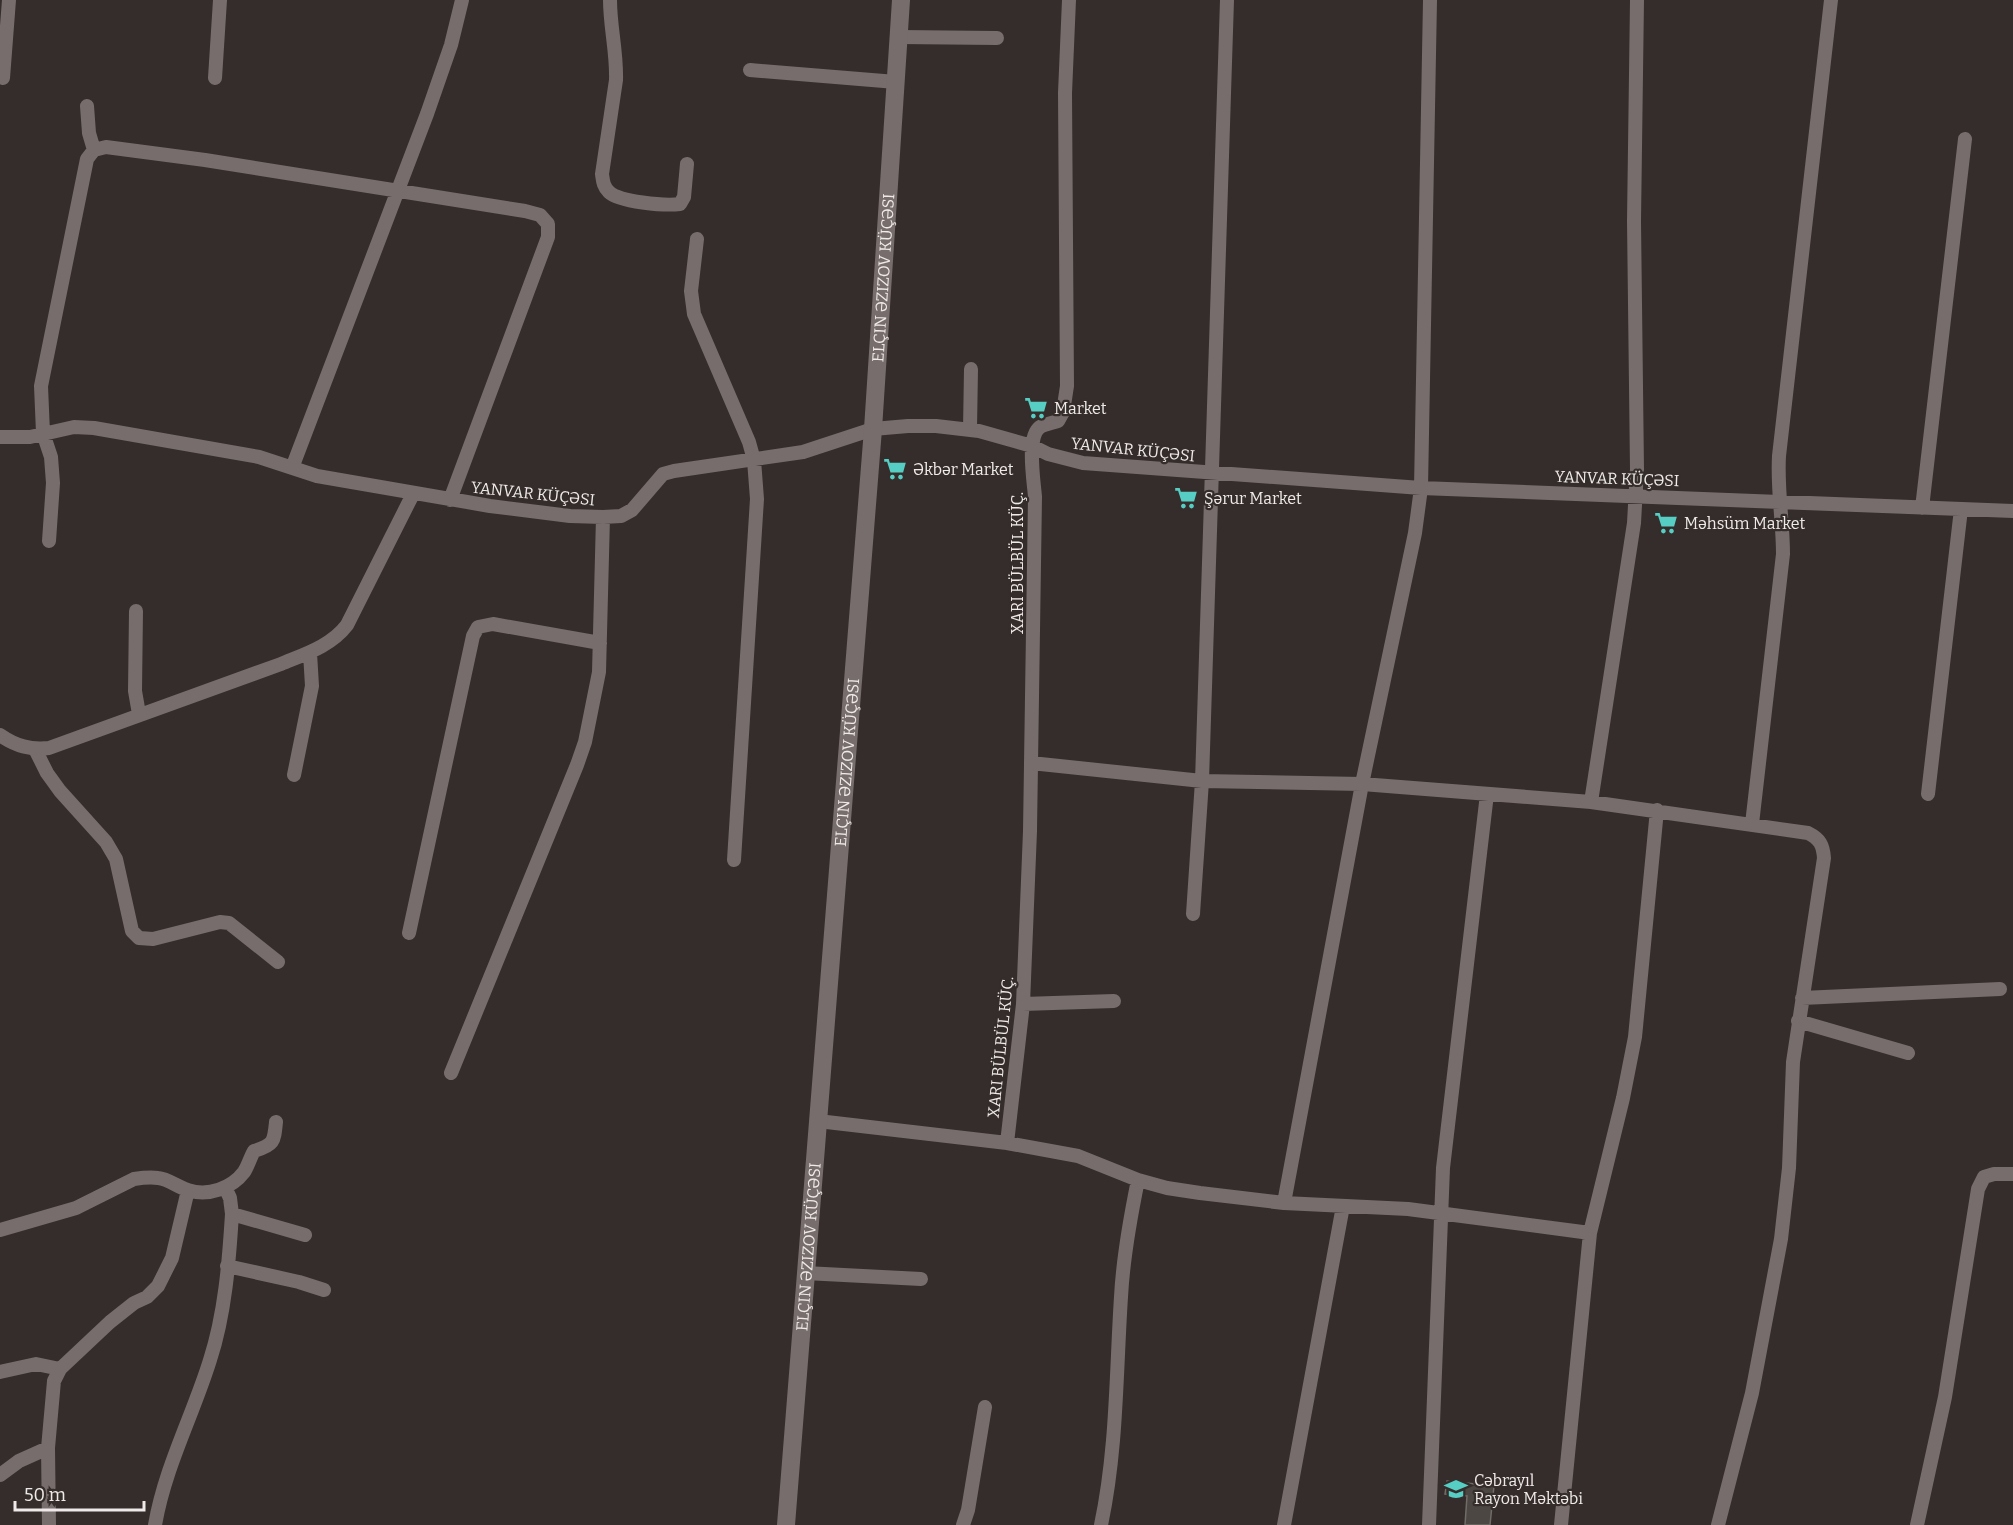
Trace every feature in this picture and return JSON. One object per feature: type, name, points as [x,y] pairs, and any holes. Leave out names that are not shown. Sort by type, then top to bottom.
[{"type":"street","points":[[3,78],[9,0]]},
{"type":"street","points":[[215,78],[220,0]]},
{"type":"street","points":[[292,468],[399,192],[451,45],[462,0]]},
{"type":"street","points":[[610,0],[616,80],[602,174],[604,186],[610,194],[620,198],[671,205],[680,204],[684,197],[687,164]]},
{"type":"street","name":"ELÇIN ƏZIZOV KÜÇƏSI","points":[[786,1525],[873,429],[901,0]]},
{"type":"street","points":[[1006,1143],[1023,1004],[1031,763],[1035,497],[1032,446],[1034,435],[1039,428],[1058,421],[1063,412],[1067,386],[1065,93],[1069,0]]},
{"type":"street","points":[[1193,914],[1202,782],[1227,0]]},
{"type":"street","points":[[1284,1203],[1362,783],[1415,533],[1421,488],[1430,0]]},
{"type":"street","points":[[1591,802],[1634,523],[1636,495],[1634,221],[1637,0]]},
{"type":"street","points":[[1752,824],[1784,554],[1779,456],[1831,0]]},
{"type":"street","points":[[899,37],[997,38]]},
{"type":"street","points":[[750,70],[896,82]]},
{"type":"street","points":[[87,106],[89,133],[94,150]]},
{"type":"street","points":[[1922,508],[1965,139]]},
{"type":"street","points":[[49,541],[53,483],[51,457],[43,433],[41,386],[87,159],[94,150],[106,147],[540,215],[548,224],[548,237],[450,500]]},
{"type":"street","points":[[697,239],[691,291],[694,314],[743,428],[754,460],[757,499],[734,860]]},
{"type":"street","points":[[970,429],[971,369]]},
{"type":"street","name":"YANVAR KÜÇƏSI","points":[[0,437],[30,437],[74,427],[94,428],[259,457],[317,476],[413,494],[570,516],[603,518],[621,516],[632,510],[663,474],[803,452],[873,429],[908,426],[970,429],[1083,463],[1211,473],[1421,488],[2013,511]]},
{"type":"street","points":[[0,735],[14,744],[35,749],[74,740],[310,652],[332,640],[347,625],[413,494]]},
{"type":"street","points":[[1928,794],[1961,509]]},
{"type":"street","points":[[451,1072],[577,765],[596,695],[599,672],[603,518]]},
{"type":"street","points":[[136,611],[135,691],[139,714]]},
{"type":"street","points":[[409,933],[473,636],[478,627],[493,624],[600,643]]},
{"type":"street","points":[[294,775],[312,686],[310,652]]},
{"type":"street","points":[[35,749],[60,791],[106,842],[116,859],[132,931],[139,938],[153,939],[220,922],[229,923],[278,962]]},
{"type":"street","points":[[1031,763],[1202,782],[1362,783],[1591,802],[1752,824],[1808,833],[1818,838],[1824,847],[1824,858],[1793,1062],[1789,1168],[1781,1239],[1752,1393],[1719,1525]]},
{"type":"street","points":[[1429,1525],[1443,1168],[1487,794]]},
{"type":"street","points":[[1561,1525],[1590,1233],[1623,1098],[1635,1037],[1657,810]]},
{"type":"street","points":[[1802,998],[2000,989]]},
{"type":"street","points":[[1023,1004],[1114,1001]]},
{"type":"street","points":[[1798,1021],[1908,1053]]},
{"type":"street","points":[[0,1230],[76,1208],[134,1179],[158,1178],[201,1193],[225,1187],[245,1170],[254,1151],[270,1145],[274,1139],[276,1122]]},
{"type":"street","points":[[818,1122],[1006,1143],[1078,1156],[1138,1180],[1167,1188],[1284,1203],[1408,1209],[1590,1233]]},
{"type":"street","points":[[1917,1525],[1944,1397],[1978,1190],[1984,1177],[1994,1174],[2013,1174]]},
{"type":"street","points":[[1101,1525],[1113,1446],[1126,1240],[1138,1180]]},
{"type":"street","points":[[154,1525],[166,1478],[211,1359],[220,1319],[232,1215],[230,1198],[225,1187]]},
{"type":"street","points":[[49,1525],[48,1448],[54,1381],[60,1369],[110,1322],[159,1286],[172,1258],[188,1190]]},
{"type":"street","points":[[1284,1525],[1343,1206]]},
{"type":"street","points":[[232,1215],[305,1236]]},
{"type":"street","points":[[227,1266],[324,1290]]},
{"type":"street","points":[[805,1273],[921,1279]]},
{"type":"street","points":[[0,1372],[36,1364],[60,1369]]},
{"type":"street","points":[[963,1525],[968,1510],[985,1407]]},
{"type":"street","points":[[0,1475],[19,1461],[48,1448]]},
{"type":"building","points":[[1447,1481],[1494,1486],[1490,1525],[1465,1525],[1467,1496],[1445,1494]]},
{"type":"place","name":"Market","points":[[1036,408]]},
{"type":"place","name":"Əkbər Market","points":[[895,469]]},
{"type":"place","name":"Şərur Market","points":[[1186,498]]},
{"type":"place","name":"Məhsüm Market","points":[[1666,523]]},
{"type":"place","name":"Cəbrayıl Rayon Məktəbi","points":[[1456,1489]]}]
